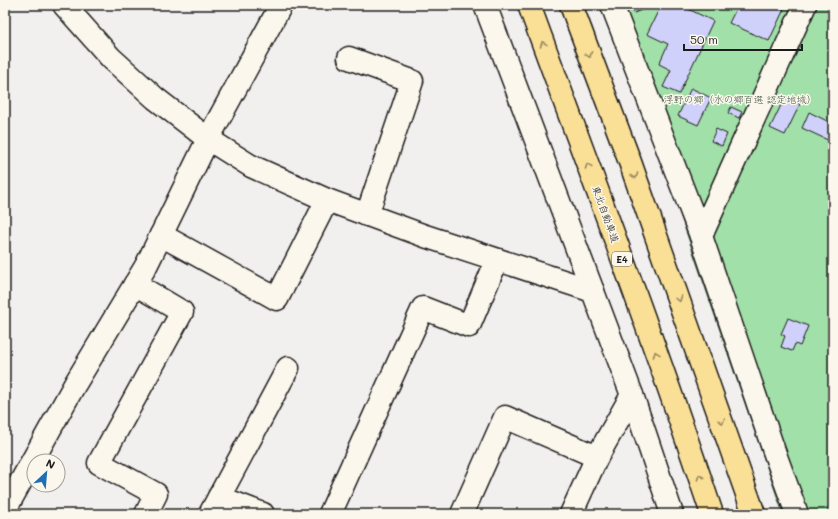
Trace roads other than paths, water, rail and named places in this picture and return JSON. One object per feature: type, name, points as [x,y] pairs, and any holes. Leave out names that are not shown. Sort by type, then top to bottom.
[{"type":"highway","name":"東北自動車道","points":[[528,5],[679,417],[712,514]]},
{"type":"highway","points":[[571,5],[635,177],[754,514]]},
{"type":"street","points":[[64,5],[111,58],[155,98],[208,139],[251,166],[327,200],[367,215],[425,236],[593,291]]},
{"type":"street","points":[[5,510],[75,384],[146,266],[208,139],[281,5]]},
{"type":"street","points":[[485,5],[632,395],[672,514]]},
{"type":"street","points":[[612,5],[701,236],[797,514]]},
{"type":"street","points":[[701,236],[805,5]]},
{"type":"street","points":[[349,58],[412,81],[367,215]]},
{"type":"street","points":[[160,236],[277,299],[327,200]]},
{"type":"street","points":[[330,514],[424,308],[469,326],[497,260]]},
{"type":"street","points":[[135,284],[182,312],[99,463],[156,494],[146,514]]},
{"type":"street","points":[[263,514],[214,505],[288,368]]},
{"type":"street","points":[[571,514],[597,457],[632,395]]},
{"type":"street","points":[[462,514],[505,418],[597,457]]},
{"type":"park label","name":"浮野の郷（水の郷百選 認定地域）","points":[[740,99]]}]
